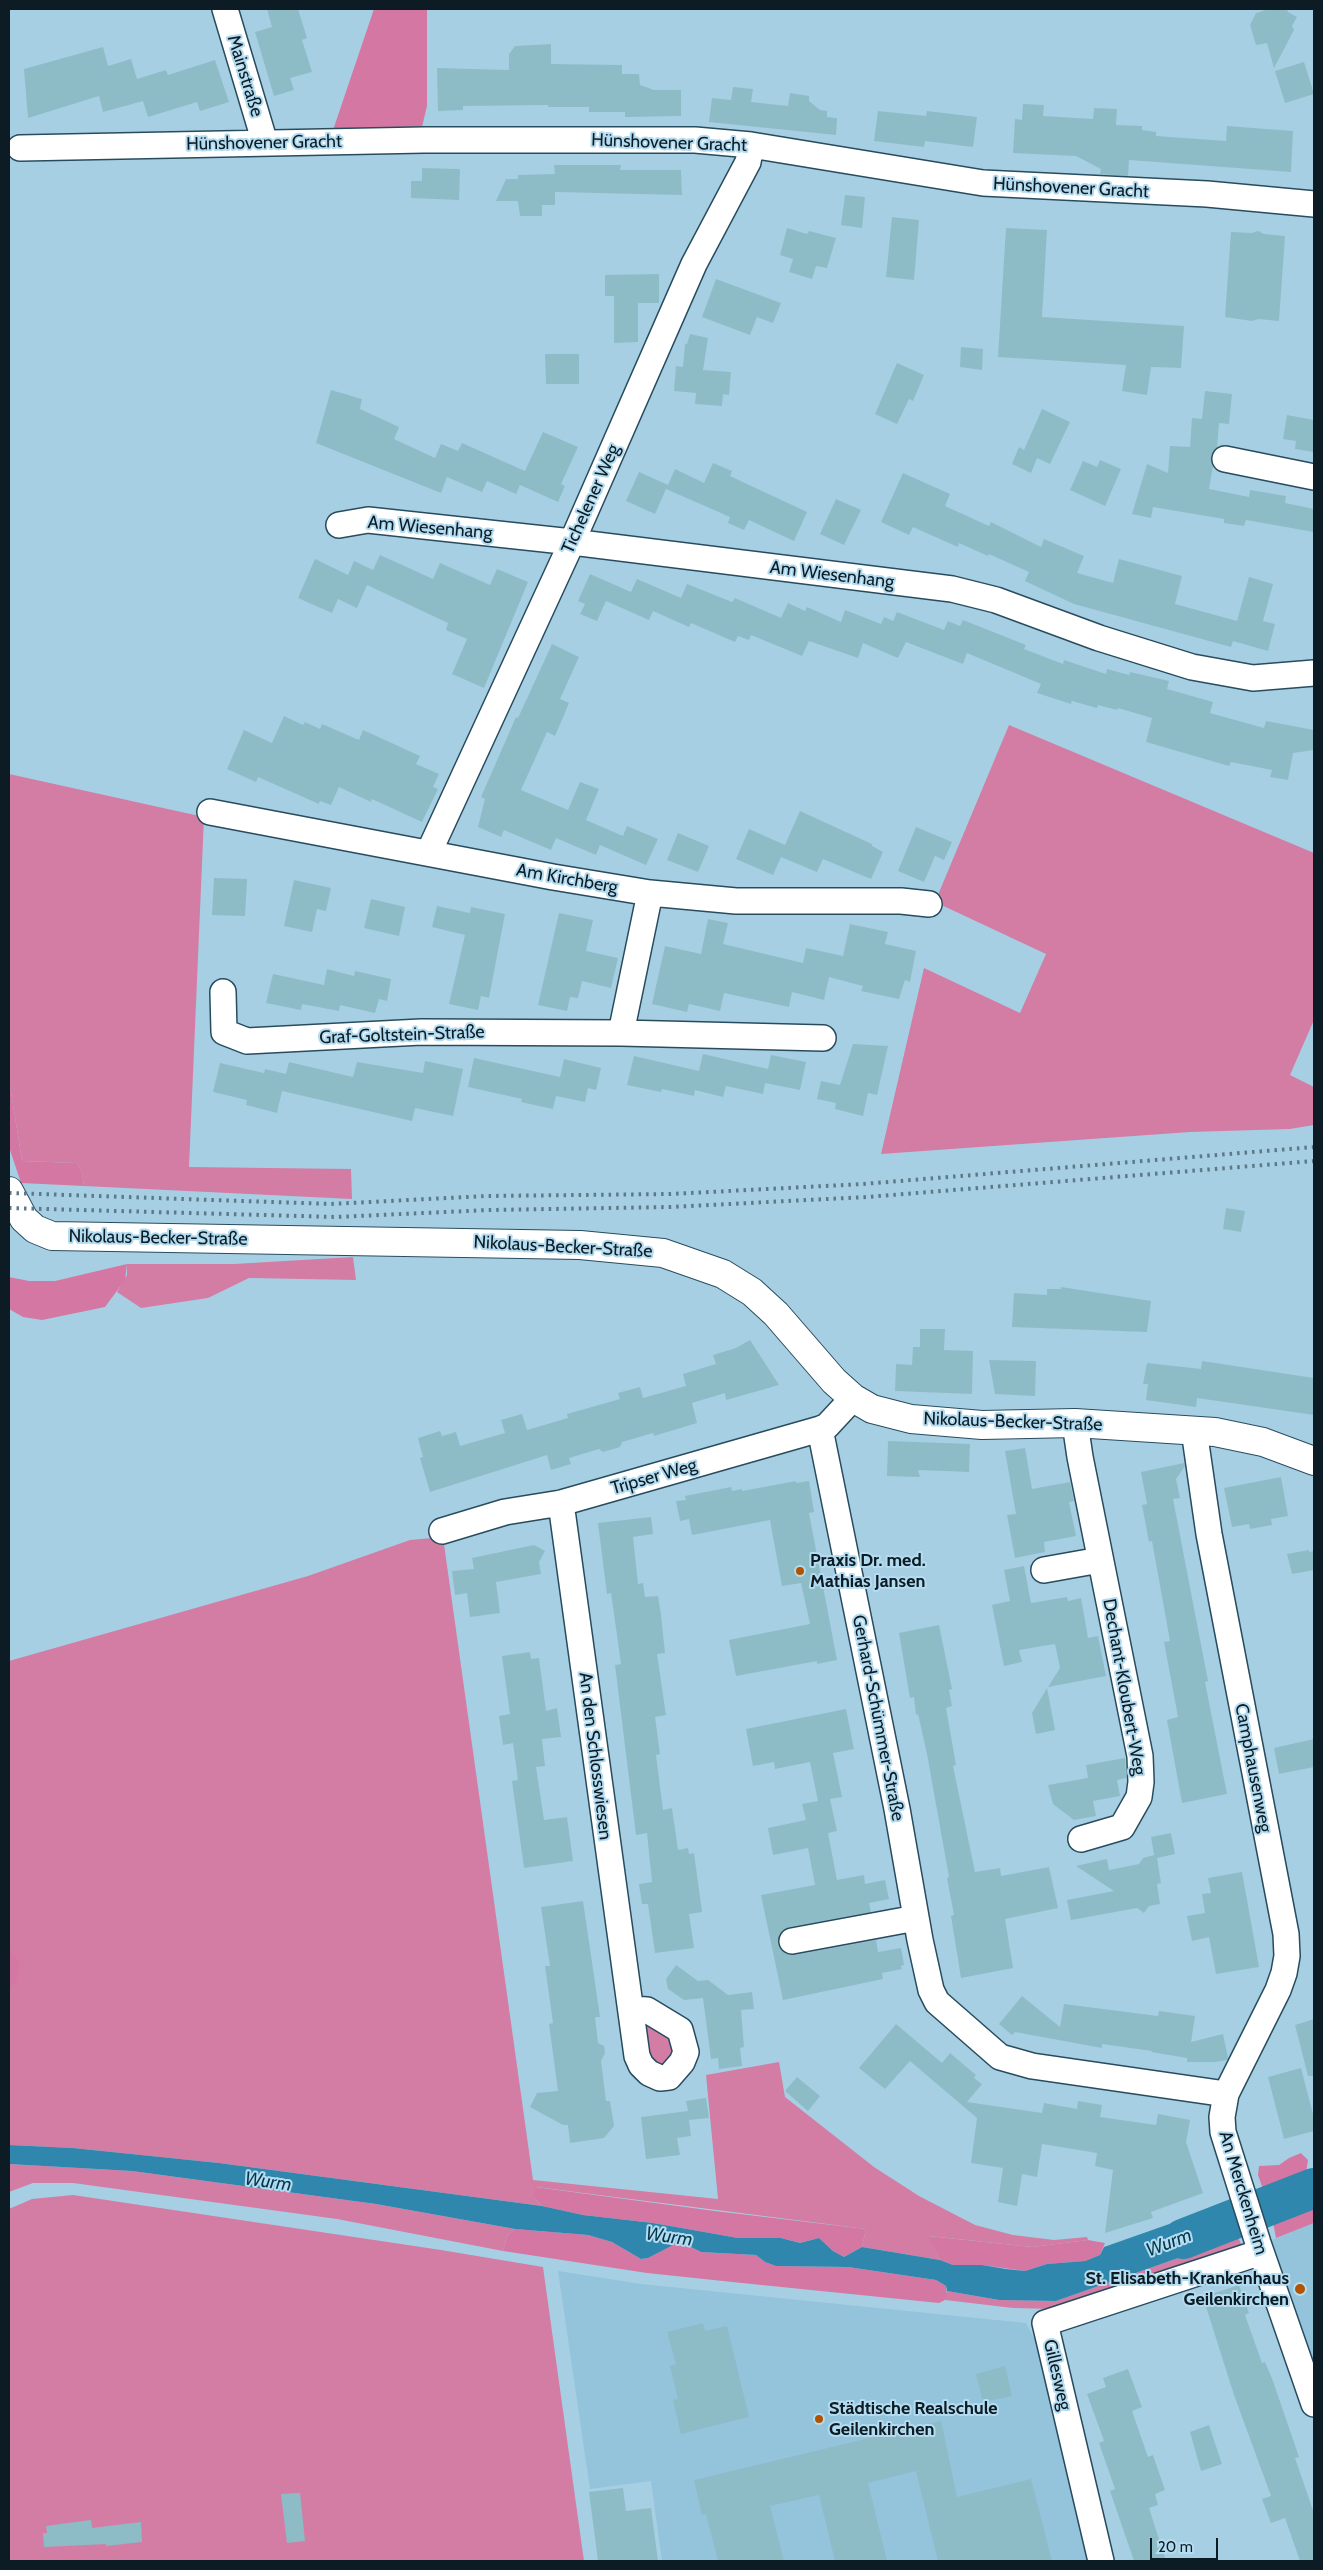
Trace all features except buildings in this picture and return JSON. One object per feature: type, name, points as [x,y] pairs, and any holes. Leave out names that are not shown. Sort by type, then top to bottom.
[{"type":"main road","name":"Nikolaus-Becker-Straße","points":[[9,1191],[24,1219],[22,1230],[52,1236],[580,1245],[664,1253],[723,1274],[752,1292],[776,1314],[812,1358],[853,1398],[872,1409],[911,1420],[982,1425],[1075,1423],[1194,1430],[1263,1442],[1314,1460]]},
{"type":"street","name":"Mainstraße","points":[[225,9],[266,144]]},
{"type":"street","name":"Hünshovener Gracht","points":[[20,148],[424,140],[675,140],[751,146],[983,183],[1207,194],[1314,204]]},
{"type":"street","name":"Tichelener Weg","points":[[429,852],[572,542],[694,264],[748,162],[751,146]]},
{"type":"street","points":[[1225,459],[1314,477]]},
{"type":"street","name":"Am Wiesenhang","points":[[339,525],[368,520],[572,542],[952,589],[996,600],[1099,638],[1192,667],[1253,678],[1314,674]]},
{"type":"street","name":"Am Kirchberg","points":[[210,812],[429,852],[552,877],[650,893],[736,901],[901,901],[929,904]]},
{"type":"street","points":[[621,1033],[650,893]]},
{"type":"street","name":"Graf-Goltstein-Straße","points":[[223,992],[224,1032],[247,1041],[421,1032],[621,1033],[823,1038]]},
{"type":"street","name":"Tripser Weg","points":[[442,1531],[505,1512],[561,1503],[820,1430],[827,1426],[853,1398]]},
{"type":"street","name":"Dechant-Kloubert-Weg","points":[[1075,1423],[1100,1560],[1140,1756],[1141,1782],[1139,1798],[1122,1827],[1081,1839]]},
{"type":"street","name":"Gerhard-Schümmer-Straße","points":[[820,1430],[854,1592],[916,1918],[931,1990],[937,2002],[1000,2057],[1032,2066],[1226,2094]]},
{"type":"street","name":"Camphausenweg","points":[[1194,1430],[1209,1534],[1286,1934],[1287,1956],[1278,1990],[1226,2094]]},
{"type":"street","name":"An den Schlosswiesen","points":[[561,1503],[611,1876],[632,2008]]},
{"type":"street","points":[[1044,1570],[1100,1560]]},
{"type":"street","points":[[792,1941],[916,1918]]},
{"type":"street","name":"An Merckenheim","points":[[1226,2094],[1222,2117],[1223,2132],[1259,2247],[1314,2404]]},
{"type":"street","name":"Gillesweg","points":[[1101,2561],[1045,2324],[1259,2247]]},
{"type":"shaded area","points":[[374,9],[427,9],[427,106],[421,131],[332,133]]},
{"type":"shaded area","points":[[1009,725],[1314,853],[1314,1020],[1290,1075],[1314,1087],[1314,1125],[1290,1129],[1190,1132],[881,1154],[924,968],[1020,1013],[1046,954],[935,902]]},
{"type":"shaded area","points":[[9,774],[204,817],[189,1167],[351,1169],[352,1199],[84,1186],[82,1173],[77,1163],[22,1161],[9,1079]]},
{"type":"shaded area","points":[[9,1079],[22,1161],[77,1163],[82,1173],[84,1186],[21,1183],[9,1147]]},
{"type":"shaded area","points":[[353,1257],[356,1280],[249,1278],[208,1298],[141,1308],[117,1292],[127,1275],[127,1264],[234,1264]]},
{"type":"shaded area","points":[[127,1264],[125,1280],[105,1307],[42,1320],[23,1317],[9,1309],[9,1277],[29,1281],[55,1281]]},
{"type":"shaded area","points":[[443,1537],[533,2180],[718,2199],[706,2075],[779,2062],[785,2097],[874,2167],[919,2196],[975,2225],[1013,2235],[1054,2240],[1087,2237],[1088,2240],[1032,2247],[929,2236],[940,2260],[862,2247],[866,2229],[536,2187],[535,2199],[542,2206],[219,2163],[73,2148],[9,2145],[9,1661],[308,1576],[410,1540]]},
{"type":"shaded area","points":[[9,1950],[17,1958],[20,1966],[16,1983],[9,1987]]},
{"type":"shaded area","points":[[645,2023],[667,2033],[675,2051],[665,2065],[658,2065],[649,2058]]},
{"type":"shaded area","points":[[1301,2153],[1308,2160],[1306,2173],[1264,2192],[1258,2175],[1259,2166],[1279,2165]]},
{"type":"shaded area","points":[[9,2164],[132,2171],[376,2204],[515,2229],[507,2236],[503,2251],[337,2219],[73,2183],[33,2183],[9,2192]]},
{"type":"shaded area","points":[[535,2187],[866,2229],[862,2247],[844,2257],[833,2251],[819,2238],[800,2243],[781,2238],[738,2238],[653,2223],[583,2215],[542,2206],[535,2199]]},
{"type":"shaded area","points":[[73,2195],[543,2267],[584,2561],[9,2561],[9,2209],[32,2199]]},
{"type":"shaded area","points":[[1314,2206],[1314,2223],[1276,2238],[1273,2222]]},
{"type":"shaded area","name":"St. Elisabeth-Krankenhaus Geilenkirchen","points":[[1314,2223],[1314,2371],[1269,2241]]},
{"type":"shaded area","points":[[515,2229],[588,2235],[612,2242],[641,2259],[648,2258],[674,2244],[687,2245],[701,2252],[756,2255],[765,2262],[776,2266],[848,2267],[936,2280],[946,2286],[947,2296],[945,2300],[939,2303],[647,2273],[503,2251],[507,2236]]},
{"type":"shaded area","points":[[928,2236],[1032,2247],[1088,2240],[1105,2243],[1100,2255],[1085,2261],[1047,2264],[1025,2271],[982,2265],[953,2265],[940,2260]]},
{"type":"shaded area","points":[[1238,2237],[1242,2246],[1054,2309],[1013,2308],[945,2300],[947,2291],[999,2300],[1056,2301]]},
{"type":"shaded area","name":"Städtische Realschule Geilenkirchen","points":[[558,2271],[641,2284],[1026,2323],[1044,2357],[1089,2561],[662,2561],[651,2481],[590,2489]]},
{"type":"water","points":[[9,2145],[73,2148],[219,2163],[542,2206],[583,2215],[653,2223],[738,2238],[781,2238],[800,2243],[819,2238],[833,2251],[844,2257],[862,2247],[940,2260],[953,2265],[982,2265],[1025,2271],[1047,2264],[1085,2261],[1100,2255],[1104,2247],[1229,2203],[1238,2237],[1056,2301],[999,2300],[947,2291],[946,2286],[936,2280],[848,2267],[776,2266],[765,2262],[756,2255],[701,2252],[687,2245],[675,2244],[648,2258],[641,2259],[612,2242],[588,2235],[515,2229],[376,2204],[132,2171],[9,2164]]},
{"type":"water","points":[[1314,2170],[1314,2206],[1273,2222],[1264,2192]]},
{"type":"waterway","name":"Wurm","points":[[1183,2239],[1314,2188]]},
{"type":"railway","points":[[9,1193],[331,1204],[486,1196],[671,1194],[863,1184],[1314,1147]]},
{"type":"railway","points":[[9,1208],[336,1217],[489,1210],[670,1207],[867,1197],[1314,1161]]},
{"type":"place","name":"Praxis Dr. med. Mathias Jansen","points":[[800,1571]]},
{"type":"place","name":"St. Elisabeth-Krankenhaus Geilenkirchen","points":[[1300,2289]]},
{"type":"place","name":"Städtische Realschule Geilenkirchen","points":[[819,2419]]}]
